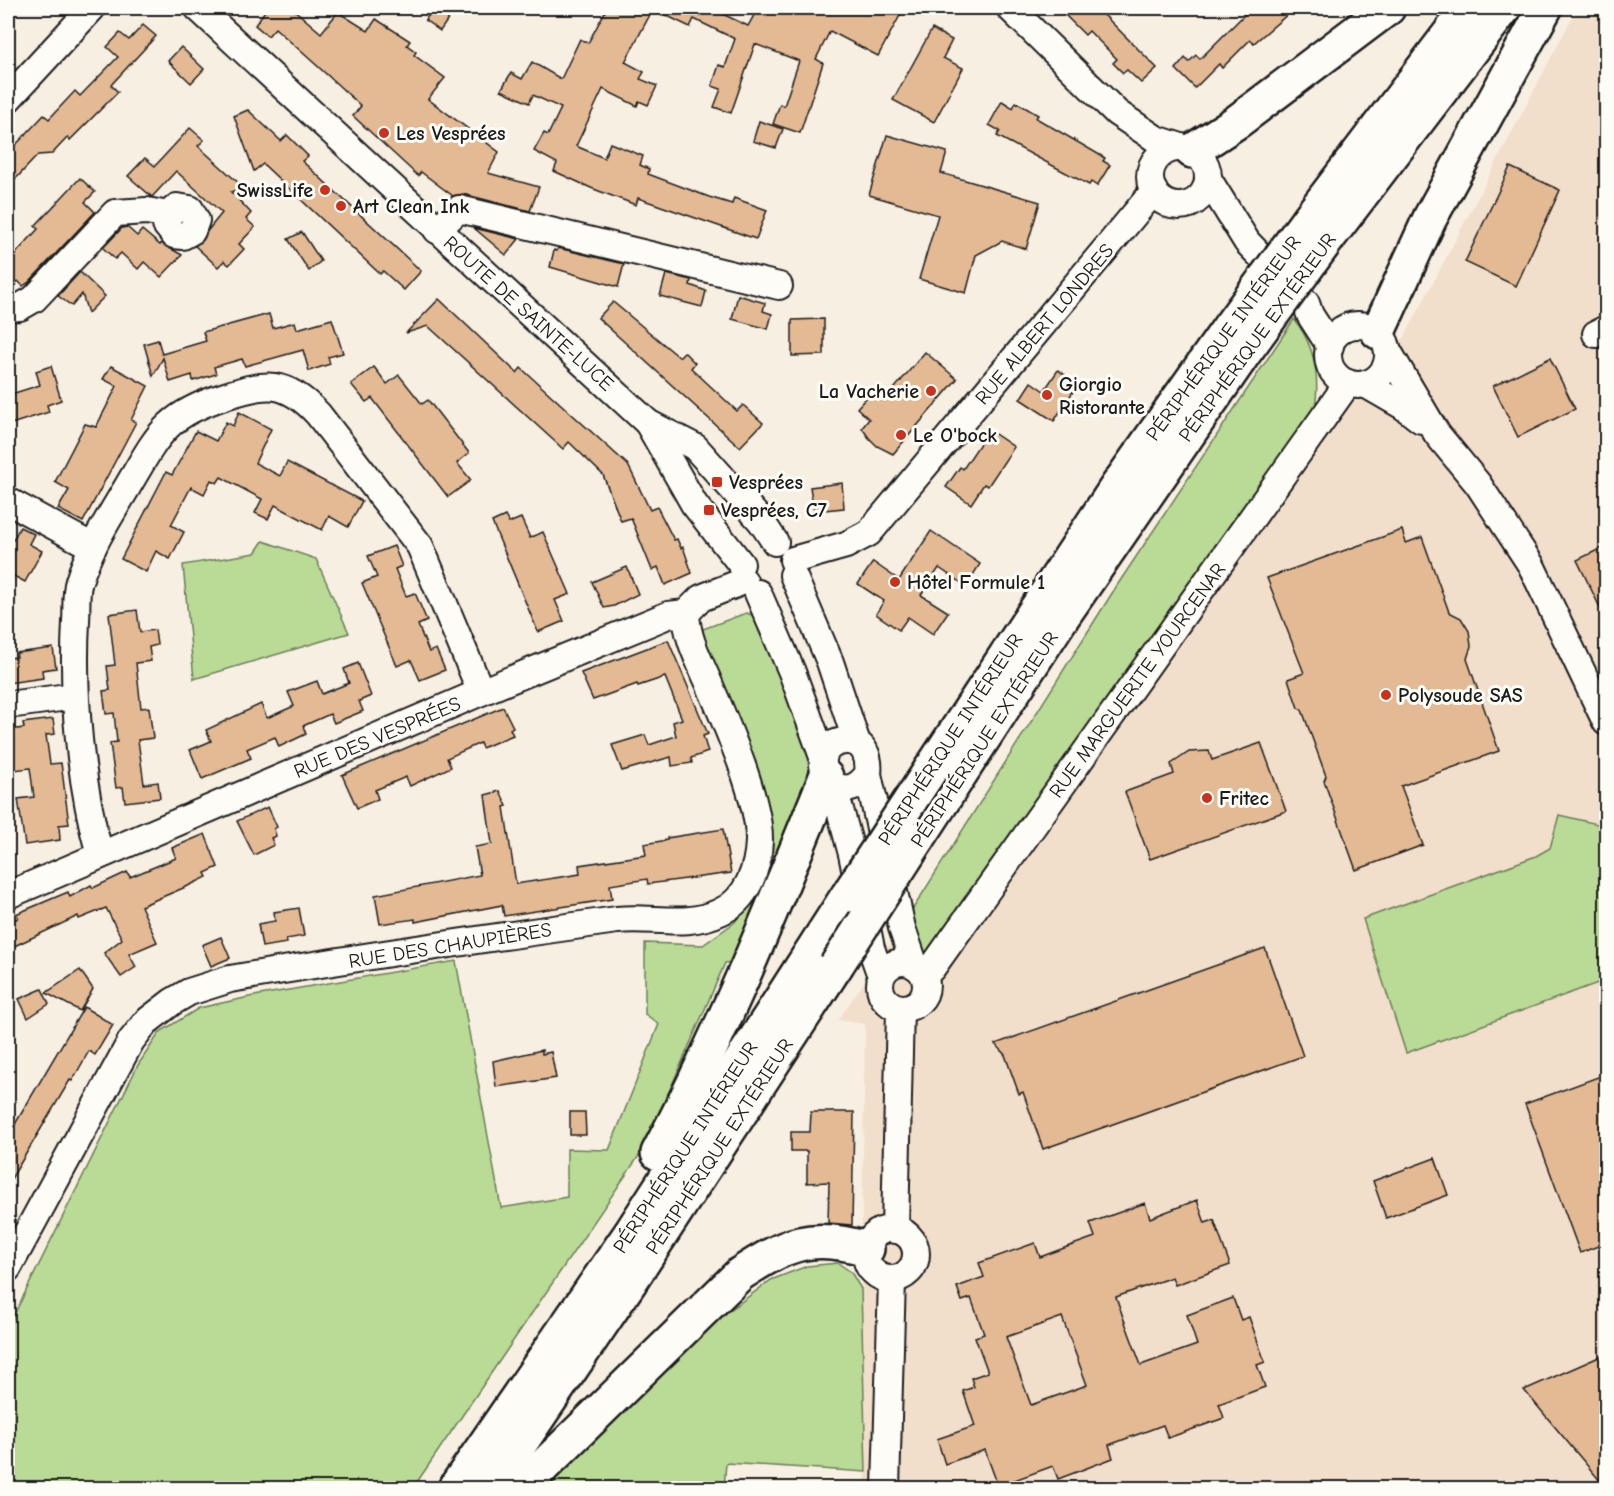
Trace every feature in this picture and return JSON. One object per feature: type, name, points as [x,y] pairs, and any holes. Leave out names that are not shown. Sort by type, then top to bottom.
[{"type":"highway","points":[[1188,149],[1238,121],[1388,8]]},
{"type":"highway","name":"PÉRIPHÉRIQUE INTÉRIEUR","points":[[1315,233],[1469,8]]},
{"type":"highway","name":"PÉRIPHÉRIQUE EXTÉRIEUR","points":[[490,1488],[624,1291],[836,966],[1068,609],[1238,338],[1315,233],[1504,8]]},
{"type":"highway","points":[[1373,336],[1430,218],[1545,8]]},
{"type":"highway","name":"PÉRIPHÉRIQUE INTÉRIEUR","points":[[455,1488],[632,1231],[848,895],[1116,488],[1238,338]]},
{"type":"highway","points":[[632,1231],[633,1197],[687,1099],[827,773]]},
{"type":"highway","points":[[521,1488],[740,1274],[768,1256],[798,1242],[833,1240],[867,1249]]},
{"type":"street","points":[[8,99],[92,8]]},
{"type":"street","name":"ROUTE DE SAINTE-LUCE","points":[[198,8],[648,423],[695,447],[761,521],[775,542]]},
{"type":"street","points":[[1010,8],[1117,113],[1156,139],[1188,149],[1205,165],[1208,180],[1247,242],[1306,303],[1310,315],[1330,346]]},
{"type":"street","points":[[1117,113],[1142,154],[1152,184],[1166,202],[1182,205],[1247,242]]},
{"type":"street","points":[[1152,184],[1153,165],[1160,155],[1171,149],[1188,149]]},
{"type":"street","points":[[1182,205],[1200,196],[1208,180]]},
{"type":"street","name":"RUE ALBERT LONDRES","points":[[793,568],[869,533],[1152,184]]},
{"type":"street","points":[[437,230],[459,209],[779,286]]},
{"type":"street","points":[[8,308],[20,307],[34,299],[115,213],[147,211],[168,214]]},
{"type":"street","points":[[1306,303],[1321,307],[1373,336],[1437,434],[1478,484],[1531,565],[1606,722]]},
{"type":"street","points":[[1373,336],[1336,334],[1330,346],[1330,365],[1338,376],[1403,406],[1437,434]]},
{"type":"street","points":[[1357,383],[1382,372],[1373,336]]},
{"type":"street","name":"RUE MARGUERITE YOURCENAR","points":[[920,970],[932,968],[1357,383]]},
{"type":"street","points":[[100,855],[92,827],[75,696],[78,583],[93,547],[157,438],[173,419],[194,406],[255,386],[283,387],[302,397],[318,414],[420,546],[481,692]]},
{"type":"street","name":"ROUTE DE SAINTE-LUCE","points":[[648,423],[694,504],[748,579],[792,672],[852,854],[871,948],[881,976]]},
{"type":"street","points":[[8,501],[93,547]]},
{"type":"street","points":[[793,568],[788,585],[779,592],[768,595],[748,579],[743,557],[752,546],[760,542],[775,542],[787,549],[826,651],[857,743]]},
{"type":"street","name":"RUE DES VESPRÉES","points":[[8,895],[481,692],[668,615],[686,613],[701,598],[748,579]]},
{"type":"street","name":"RUE DES CHAUPIÈRES","points":[[8,1268],[118,1059],[146,1022],[189,992],[230,979],[562,928],[624,920],[692,921],[722,912],[736,902],[748,886],[755,866],[759,841],[756,812],[718,706],[687,633],[686,613]]},
{"type":"street","points":[[8,705],[75,696]]},
{"type":"street","points":[[868,774],[862,782],[851,788],[827,773],[827,750],[838,742],[849,741],[857,743],[866,751],[870,762],[868,774],[902,928],[920,970],[926,985],[918,1002],[910,1007],[900,1008],[885,1001],[879,985],[881,976],[887,968],[896,963],[906,962],[920,970]]},
{"type":"street","points":[[895,1230],[900,1008]]},
{"type":"street","points":[[895,1230],[910,1238],[915,1258],[907,1273],[892,1279],[878,1275],[872,1270],[868,1264],[867,1249],[869,1242],[880,1232],[895,1230]]},
{"type":"street","points":[[886,1488],[892,1279]]},
{"type":"shaded area","points":[[1577,8],[1606,8],[1606,1488],[866,1488],[861,1289],[865,1024],[838,1020],[897,934],[1322,409],[1404,338]]},
{"type":"green space","points":[[1294,319],[1310,347],[1315,368],[1316,400],[1322,409],[928,959],[897,934],[1116,587]]},
{"type":"green space","points":[[263,541],[316,559],[349,633],[194,679],[183,565],[255,553]]},
{"type":"green space","points":[[746,613],[756,616],[812,763],[797,818],[735,962],[725,963],[645,1147],[413,1488],[8,1488],[8,1327],[138,1065],[160,1032],[199,1008],[254,996],[456,961],[501,1208],[567,1197],[567,1149],[609,1150],[659,1024],[645,1014],[645,943],[703,945],[735,922],[757,886],[765,840],[701,642],[703,629]]},
{"type":"green space","points":[[1559,815],[1606,826],[1606,980],[1406,1053],[1363,919],[1536,856],[1550,848]]},
{"type":"green space","points":[[838,1263],[851,1272],[861,1289],[866,1472],[726,1463],[724,1488],[549,1488],[584,1445],[722,1316],[771,1280],[807,1266]]},
{"type":"building","points":[[267,8],[292,8],[321,33],[338,12],[368,31],[376,19],[410,41],[407,45],[416,52],[414,55],[445,78],[428,99],[499,152],[488,173],[539,187],[530,211],[463,194],[453,196],[421,172],[418,176],[353,116],[361,106],[275,28],[268,36],[255,25]]},
{"type":"building","points":[[434,8],[456,8],[440,31],[425,20]]},
{"type":"building","points":[[607,8],[710,8],[748,26],[758,8],[904,8],[878,56],[830,31],[816,59],[823,63],[800,133],[773,124],[780,104],[784,106],[799,61],[755,44],[731,113],[714,107],[721,89],[712,86],[719,65],[725,67],[735,39],[694,19],[690,27],[653,9],[625,62],[644,72],[640,79],[657,86],[648,105],[639,101],[637,106],[603,89],[576,146],[604,158],[610,143],[643,156],[640,165],[649,169],[648,174],[732,204],[734,198],[767,210],[756,239],[638,198],[636,205],[591,188],[554,171],[557,163],[534,151],[544,133],[548,135],[561,108],[533,95],[529,103],[501,90],[511,73],[522,79],[532,62],[561,79],[580,39],[588,43]]},
{"type":"building","points":[[1058,8],[1097,8],[1157,68],[1141,83],[1127,70],[1123,73],[1113,63],[1117,59],[1089,31],[1085,35]]},
{"type":"building","points":[[1251,8],[1295,8],[1254,43],[1250,40],[1222,68],[1219,64],[1195,88],[1176,69],[1185,58],[1189,62],[1196,55],[1200,59]]},
{"type":"building","points":[[143,25],[156,36],[111,85],[118,92],[70,140],[68,137],[52,154],[38,155],[8,187],[8,153],[44,115],[49,119],[75,91],[80,96],[118,57],[107,47],[120,33],[129,40]]},
{"type":"building","points":[[932,29],[952,40],[943,58],[963,68],[934,122],[893,100]]},
{"type":"building","points":[[181,47],[204,69],[191,83],[168,61]]},
{"type":"building","points":[[1002,101],[1013,108],[1016,102],[1038,115],[1036,118],[1105,158],[1103,161],[1110,165],[1097,186],[1091,182],[1089,185],[997,136],[1000,131],[989,125]]},
{"type":"building","points":[[248,110],[281,141],[287,135],[308,156],[302,161],[421,271],[404,290],[383,271],[380,274],[263,164],[254,171],[234,116]]},
{"type":"building","points":[[759,121],[783,129],[776,148],[753,141]]},
{"type":"building","points":[[190,128],[204,140],[198,146],[243,187],[231,192],[251,213],[246,219],[255,227],[239,244],[244,249],[229,265],[224,261],[218,267],[195,246],[222,213],[176,171],[152,197],[128,176],[145,158],[155,166]]},
{"type":"building","points":[[887,135],[947,152],[941,173],[1040,202],[1026,249],[1002,241],[976,255],[966,293],[919,279],[938,215],[869,195]]},
{"type":"building","points":[[1510,167],[1560,190],[1516,286],[1465,262]]},
{"type":"building","points":[[80,178],[95,192],[85,202],[95,212],[29,282],[23,286],[18,281],[8,292],[8,262],[38,229],[35,226]]},
{"type":"building","points":[[127,227],[137,236],[142,230],[160,245],[161,243],[182,255],[161,277],[144,262],[138,269],[121,253],[115,259],[103,248],[122,228]]},
{"type":"building","points":[[474,228],[519,239],[506,255]]},
{"type":"building","points":[[302,232],[321,261],[309,271],[288,239]]},
{"type":"building","points":[[558,248],[624,264],[618,287],[550,267],[554,250],[557,251]]},
{"type":"building","points":[[80,272],[105,296],[88,313],[82,294],[72,306],[58,296]]},
{"type":"building","points":[[666,274],[691,280],[690,285],[706,291],[702,307],[660,296]]},
{"type":"building","points":[[738,295],[765,303],[763,311],[772,314],[768,329],[732,319]]},
{"type":"building","points":[[439,299],[517,373],[521,368],[628,465],[650,510],[657,507],[674,540],[677,539],[681,548],[683,547],[692,573],[665,585],[658,567],[652,570],[631,518],[621,521],[603,475],[569,442],[563,449],[428,326],[406,333]]},
{"type":"building","points":[[613,302],[679,357],[684,352],[695,363],[691,368],[737,411],[743,405],[763,423],[740,447],[598,318]]},
{"type":"building","points":[[269,314],[273,328],[295,322],[297,329],[332,319],[343,353],[328,357],[330,364],[309,371],[303,350],[245,366],[242,359],[214,367],[216,374],[193,381],[192,375],[170,382],[163,358],[153,376],[144,344],[158,340],[162,354],[206,341],[203,332]]},
{"type":"building","points":[[824,319],[824,355],[792,356],[792,320]]},
{"type":"building","points":[[925,352],[957,379],[893,454],[877,446],[869,438],[862,428],[869,419],[857,408],[872,391],[884,401]]},
{"type":"building","points":[[1550,358],[1575,409],[1518,437],[1493,386]]},
{"type":"building","points":[[51,366],[61,400],[47,405],[49,412],[8,425],[8,395],[40,385],[36,371]]},
{"type":"building","points":[[111,366],[148,386],[131,420],[136,422],[83,522],[58,509],[69,490],[55,482],[85,424],[96,427],[117,386],[103,379]]},
{"type":"building","points":[[374,367],[387,384],[399,375],[422,404],[428,400],[469,453],[457,463],[471,480],[448,497],[372,398],[366,402],[351,384]]},
{"type":"building","name":"Giorgio Ristorante","points":[[1058,370],[1078,384],[1054,421],[1020,399],[1031,382],[1044,391]]},
{"type":"building","points":[[239,412],[271,429],[255,463],[280,476],[287,462],[362,501],[348,527],[329,516],[322,530],[275,505],[268,519],[255,513],[262,499],[221,477],[217,483],[211,480],[204,494],[191,487],[171,525],[184,532],[170,559],[156,551],[146,572],[121,559],[166,472],[172,475],[196,431],[216,441],[226,422],[233,426]]},
{"type":"building","points":[[989,430],[1014,447],[988,486],[984,484],[971,504],[946,487],[960,467],[963,469]]},
{"type":"building","points":[[842,483],[844,508],[814,511],[810,487]]},
{"type":"building","points":[[505,516],[509,523],[521,518],[530,538],[543,532],[570,594],[555,600],[564,621],[538,632],[492,522]]},
{"type":"building","points":[[20,527],[34,534],[29,544],[42,551],[25,582],[8,573],[8,538],[13,540]]},
{"type":"building","name":"Polysoude SAS","points":[[1402,530],[1406,543],[1422,537],[1449,612],[1461,618],[1469,631],[1471,646],[1467,659],[1499,751],[1401,786],[1423,845],[1356,870],[1324,781],[1326,776],[1288,679],[1304,673],[1267,578]]},
{"type":"building","name":"Hôtel Formule 1","points":[[931,531],[980,564],[966,586],[939,568],[921,595],[948,612],[933,634],[908,617],[899,630],[876,614],[884,601],[858,584],[873,562],[899,580]]},
{"type":"building","points":[[394,546],[402,566],[395,569],[406,596],[415,593],[427,621],[418,625],[429,652],[436,649],[445,670],[420,680],[411,660],[397,666],[362,583],[377,577],[368,556]]},
{"type":"building","points":[[1606,546],[1606,620],[1577,560]]},
{"type":"building","points":[[627,567],[638,594],[614,606],[604,608],[592,582]]},
{"type":"building","points":[[137,610],[140,632],[155,630],[157,645],[149,647],[151,661],[136,663],[141,708],[149,707],[153,738],[138,740],[144,784],[158,782],[160,798],[125,802],[123,787],[116,788],[110,743],[117,742],[114,713],[106,714],[103,691],[110,690],[107,666],[115,665],[109,614]]},
{"type":"building","points":[[668,640],[708,734],[703,736],[708,752],[691,758],[692,763],[672,766],[671,757],[622,771],[612,745],[645,735],[649,745],[676,736],[673,722],[682,719],[665,677],[638,686],[637,684],[593,700],[581,673]]},
{"type":"building","points":[[53,648],[56,668],[42,670],[43,678],[8,683],[8,658],[17,657],[16,653]]},
{"type":"building","points":[[358,663],[371,696],[359,701],[363,711],[334,723],[330,714],[303,726],[306,734],[279,747],[275,737],[247,749],[251,758],[202,779],[190,750],[211,741],[206,730],[261,704],[267,718],[294,706],[288,692],[317,681],[322,694],[349,683],[344,669]]},
{"type":"building","points":[[503,707],[513,727],[510,729],[513,735],[482,748],[480,743],[447,758],[451,767],[410,786],[406,777],[375,790],[378,799],[357,808],[342,775]]},
{"type":"building","points":[[53,719],[55,734],[46,735],[50,764],[61,763],[69,824],[59,825],[60,840],[25,845],[18,799],[34,797],[30,768],[14,770],[9,730],[24,728],[23,723]]},
{"type":"building","points":[[1261,743],[1286,811],[1150,859],[1125,792],[1174,774],[1171,764],[1189,752],[1209,751],[1212,760]]},
{"type":"building","points":[[500,791],[507,806],[504,807],[516,884],[580,874],[579,865],[646,855],[644,844],[723,829],[731,873],[648,884],[647,879],[610,885],[612,899],[504,916],[502,905],[415,922],[415,919],[380,924],[375,895],[480,875],[475,847],[492,844],[485,795]]},
{"type":"building","points":[[268,807],[277,827],[274,829],[276,836],[271,838],[274,845],[254,855],[237,821]]},
{"type":"building","points":[[205,834],[218,867],[205,873],[207,877],[141,906],[157,942],[129,954],[136,967],[121,977],[104,953],[122,939],[106,908],[79,919],[78,916],[8,949],[8,922],[18,918],[16,914],[68,892],[70,897],[91,885],[93,888],[127,872],[130,877],[176,858],[172,848]]},
{"type":"building","points":[[299,908],[304,936],[286,939],[287,943],[262,947],[258,924],[275,921],[274,912]]},
{"type":"building","points":[[221,937],[230,958],[211,966],[202,945]]},
{"type":"building","points":[[1265,948],[1303,1056],[1043,1149],[1023,1092],[1019,1094],[1005,1055],[995,1044]]},
{"type":"building","points":[[80,970],[93,989],[80,1011],[46,993]]},
{"type":"building","points":[[42,989],[49,1004],[28,1018],[19,999]]},
{"type":"building","points":[[84,1007],[113,1025],[95,1055],[89,1051],[8,1184],[8,1136]]},
{"type":"building","points":[[542,1050],[542,1054],[551,1052],[556,1078],[496,1087],[493,1061]]},
{"type":"building","points":[[1606,1074],[1606,1243],[1580,1253],[1525,1104]]},
{"type":"building","points":[[570,1112],[585,1112],[586,1135],[570,1135]]},
{"type":"building","points":[[811,1112],[854,1112],[852,1225],[828,1223],[829,1182],[807,1183],[807,1151],[791,1151],[791,1132],[810,1132]]},
{"type":"building","points":[[1435,1158],[1448,1195],[1386,1218],[1373,1181]]},
{"type":"building","points":[[1197,1200],[1205,1223],[1214,1220],[1230,1265],[1175,1285],[1172,1277],[1116,1297],[1141,1365],[1197,1345],[1187,1315],[1233,1298],[1241,1320],[1249,1317],[1265,1362],[1257,1365],[1265,1387],[1219,1404],[1224,1418],[1168,1438],[1163,1425],[1109,1445],[1113,1458],[1058,1479],[1053,1466],[998,1486],[985,1450],[945,1464],[937,1439],[975,1426],[963,1391],[974,1387],[971,1378],[988,1372],[975,1337],[984,1334],[971,1298],[962,1301],[957,1287],[984,1277],[979,1263],[1035,1243],[1040,1257],[1095,1237],[1090,1223],[1145,1203],[1150,1218]],"holes":[[[1062,1317],[1087,1385],[1031,1405],[1006,1337]]]},
{"type":"building","points":[[1606,1354],[1606,1488],[1524,1390]]},
{"type":"place","name":"Les Vesprées","points":[[384,133]]},
{"type":"place","name":"SwissLife","points":[[325,190]]},
{"type":"place","name":"Art Clean Ink","points":[[341,206]]},
{"type":"place","name":"La Vacherie","points":[[931,391]]},
{"type":"place","name":"Giorgio Ristorante","points":[[1047,395]]},
{"type":"place","name":"Le O'bock","points":[[901,435]]},
{"type":"place","name":"Vesprées","points":[[717,482]]},
{"type":"place","name":"Vesprées, C7","points":[[709,510]]},
{"type":"place","name":"Hôtel Formule 1","points":[[895,582]]},
{"type":"place","name":"Polysoude SAS","points":[[1386,695]]},
{"type":"place","name":"Fritec","points":[[1207,798]]}]
